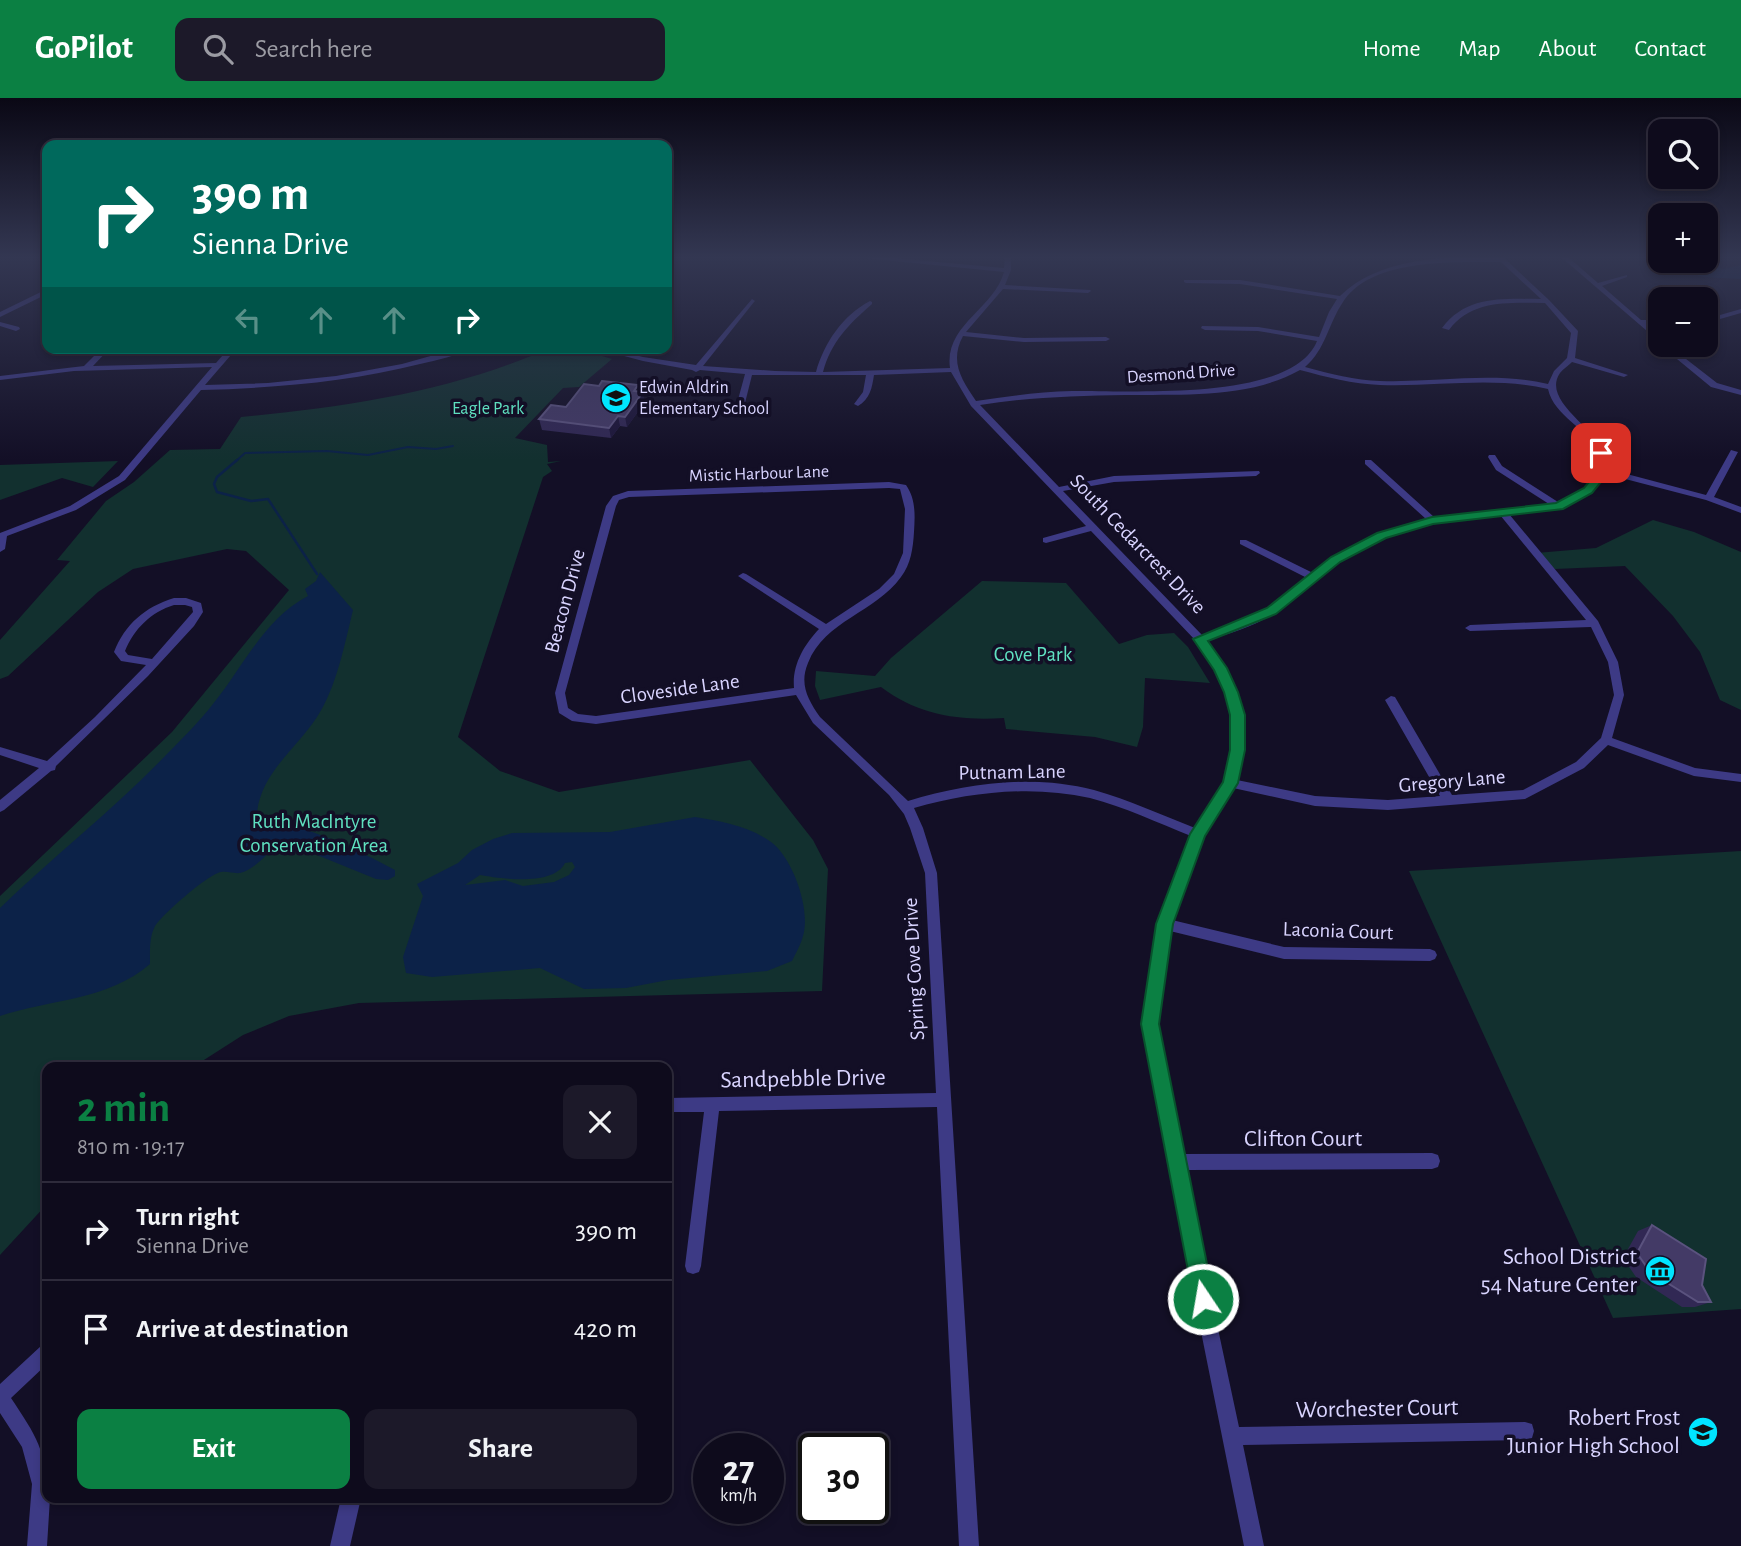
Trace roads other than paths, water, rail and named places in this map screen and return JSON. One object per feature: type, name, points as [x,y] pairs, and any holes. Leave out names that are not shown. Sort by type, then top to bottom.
[{"type":"street","points":[[2,325],[16,329]]},
{"type":"street","points":[[696,370],[733,325]]},
{"type":"street","points":[[819,373],[825,348],[845,325]]},
{"type":"street","points":[[619,354],[696,370],[748,375],[954,370],[954,348],[960,334],[968,325]]},
{"type":"street","points":[[1302,368],[1316,356],[1329,325]]},
{"type":"street","points":[[1446,328],[1449,325]]},
{"type":"street","points":[[1200,639],[1258,618],[1289,599],[1335,560],[1365,542],[1432,520],[1559,506],[1588,491],[1604,471],[1601,453],[1556,401],[1550,387],[1555,370],[1571,359],[1575,333],[1568,325]]},
{"type":"street","points":[[1205,328],[1258,329],[1322,340]]},
{"type":"street","points":[[960,334],[1024,340],[1107,339]]},
{"type":"street","points":[[86,369],[100,354]]},
{"type":"street","points":[[0,549],[2,535],[57,516],[115,483],[137,464],[228,354]]},
{"type":"street","points":[[200,388],[307,383],[377,372],[451,354]]},
{"type":"street","points":[[1679,357],[1714,385],[1741,393]]},
{"type":"street","points":[[1571,359],[1624,375]]},
{"type":"street","points":[[0,378],[86,369],[219,365]]},
{"type":"street","points":[[1302,368],[1337,378],[1389,383],[1513,381],[1550,387]]},
{"type":"street","name":"Desmond Drive","points":[[975,404],[1018,397],[1219,391],[1268,381],[1302,368]]},
{"type":"street","name":"South Cedarcrest Drive","points":[[954,370],[975,404],[1200,639],[1220,668],[1237,715],[1238,750],[1230,783],[1198,834],[1164,924],[1150,1024],[1175,1162],[1254,1546]]},
{"type":"street","points":[[858,404],[867,392],[870,373]]},
{"type":"street","points":[[740,407],[748,375]]},
{"type":"street","points":[[1709,498],[1734,452]]},
{"type":"street","points":[[1492,457],[1499,468],[1559,506]]},
{"type":"street","points":[[1368,462],[1432,520]]},
{"type":"street","points":[[1604,471],[1709,498],[1741,510]]},
{"type":"street","points":[[1057,490],[1114,479],[1256,473]]},
{"type":"street","name":"Mistic Harbour Lane","points":[[616,498],[628,494],[889,485],[903,487],[908,494],[911,542],[905,566],[872,599],[826,629]]},
{"type":"street","name":"Beacon Drive","points":[[567,713],[560,704],[560,693],[611,506],[616,498]]},
{"type":"street","points":[[1503,513],[1594,623],[1613,662],[1619,695],[1606,740],[1695,772],[1741,778]]},
{"type":"street","points":[[1046,540],[1091,528]]},
{"type":"street","points":[[1242,542],[1315,578]]},
{"type":"street","points":[[743,576],[826,629],[802,661],[799,691]]},
{"type":"street","points":[[0,807],[51,767],[110,713],[190,624],[198,612],[197,605],[182,599],[167,602],[149,614],[122,643],[119,652],[125,658],[154,663]]},
{"type":"street","points":[[1469,628],[1594,623]]},
{"type":"street","name":"Cloveside Lane","points":[[567,713],[596,720],[799,691]]},
{"type":"street","name":"Spring Cove Drive","points":[[799,691],[814,718],[868,766],[906,806],[931,873],[969,1546]]},
{"type":"street","points":[[1391,700],[1449,801]]},
{"type":"street","name":"Gregory Lane","points":[[1230,783],[1315,801],[1388,805],[1525,794],[1580,765],[1606,740]]},
{"type":"street","points":[[0,751],[51,767]]},
{"type":"street","name":"Putnam Lane","points":[[906,806],[948,793],[1000,788],[1077,791],[1198,834]]},
{"type":"street","name":"Laconia Court","points":[[1164,924],[1284,953],[1430,955]]},
{"type":"street","name":"Sandpebble Drive","points":[[672,1105],[942,1100]]},
{"type":"street","points":[[693,1266],[712,1106]]},
{"type":"street","name":"Clifton Court","points":[[1175,1162],[1432,1161]]},
{"type":"street","points":[[37,1546],[41,1484],[30,1443],[0,1397],[42,1357]]},
{"type":"street","name":"Worchester Court","points":[[1231,1436],[1525,1432]]},
{"type":"street","points":[[340,1546],[350,1503]]},
{"type":"water","points":[[320,572],[353,610],[343,651],[324,706],[273,773],[260,798],[257,812],[262,819],[297,827],[347,846],[395,870],[395,876],[388,880],[376,879],[285,842],[279,843],[251,868],[240,873],[218,873],[175,905],[155,926],[150,945],[150,964],[133,976],[78,998],[0,1016],[0,908],[125,795],[190,730],[279,617],[308,596],[305,589],[316,581]]},
{"type":"water","points":[[695,817],[744,828],[771,842],[793,872],[802,899],[805,925],[792,961],[767,971],[668,980],[626,988],[584,989],[540,968],[432,977],[406,973],[403,957],[423,896],[417,884],[458,863],[472,850],[512,833],[610,832]],"holes":[[[572,862],[575,867],[569,875],[554,882],[523,886],[505,880],[465,885],[480,875],[539,878],[559,870],[565,863]]]},
{"type":"waterway","points":[[235,462],[245,453],[327,451],[368,455],[408,447],[436,449],[453,446]]},
{"type":"waterway","points":[[237,460],[217,477],[214,484],[217,492],[251,501],[268,499],[317,574]]},
{"type":"place","name":"Edwin Aldrin Elementary School","points":[[616,398]]},
{"type":"place","name":"School District 54 Nature Center","points":[[1660,1271]]},
{"type":"place","name":"Robert Frost Junior High School","points":[[1703,1432]]},
{"type":"park label","name":"Eagle Park","points":[[488,409]]},
{"type":"park label","name":"Cove Park","points":[[1033,654]]},
{"type":"park label","name":"Ruth MacIntyre Conservation Area","points":[[314,833]]}]
